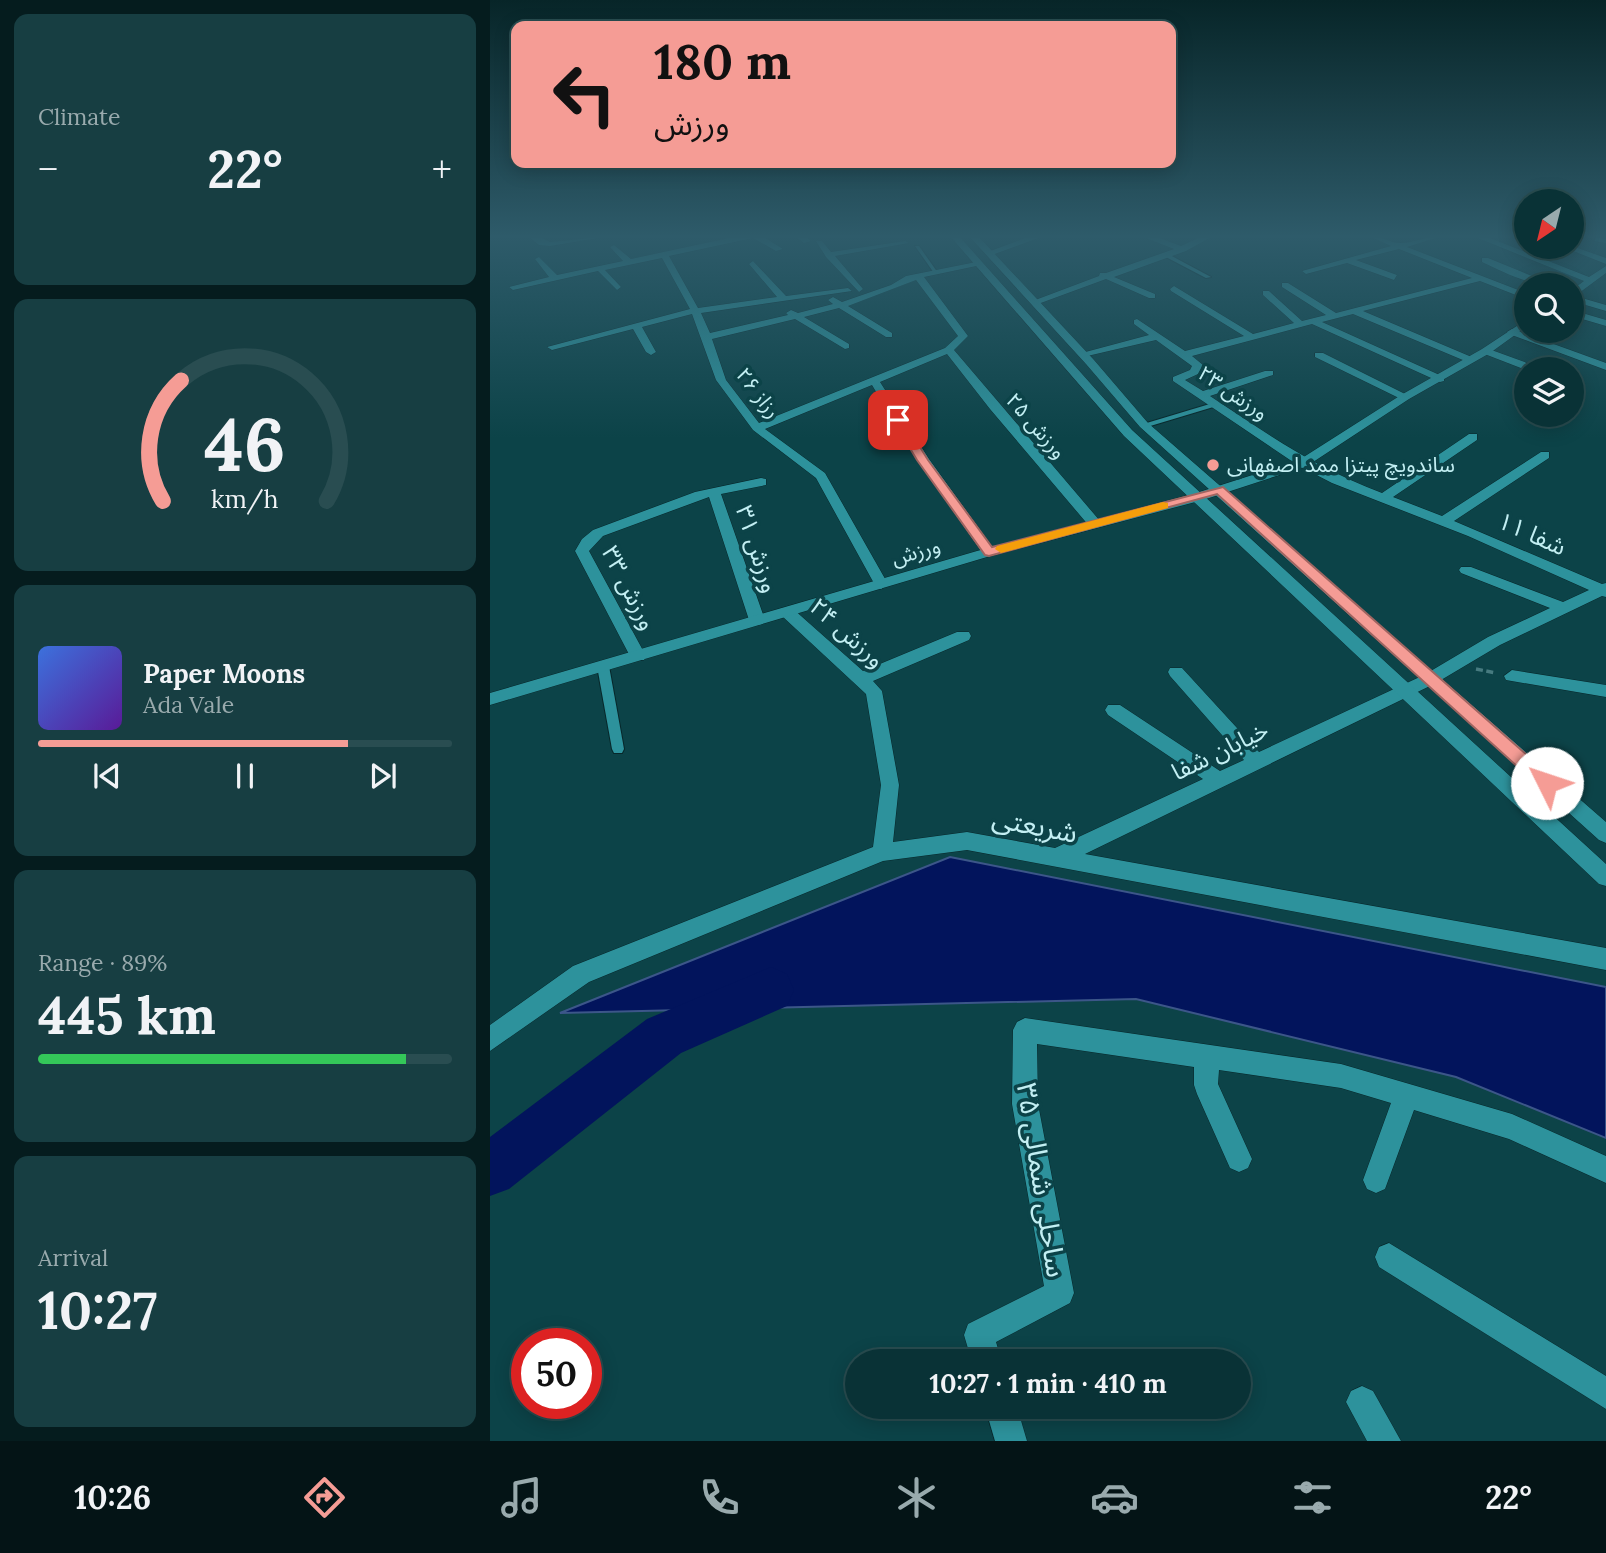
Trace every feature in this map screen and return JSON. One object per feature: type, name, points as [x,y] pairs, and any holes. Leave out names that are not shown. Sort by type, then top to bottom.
[{"type":"street","name":"رزاز ۲۶","points":[[690,303],[707,337],[721,380],[757,428],[821,476],[881,584]]},
{"type":"street","points":[[552,347],[694,312],[761,303]]},
{"type":"street","points":[[781,303],[845,346]]},
{"type":"street","points":[[707,337],[838,303]]},
{"type":"street","points":[[839,303],[889,335]]},
{"type":"street","points":[[757,428],[949,350],[963,336],[938,303]]},
{"type":"street","points":[[1014,303],[1128,433],[1606,877]]},
{"type":"street","points":[[1036,303],[1144,425],[1606,834]]},
{"type":"street","points":[[1197,303],[1252,337]]},
{"type":"street","points":[[1277,303],[1301,325]]},
{"type":"street","points":[[1314,303],[1336,317]]},
{"type":"street","points":[[1137,322],[1186,354],[1388,303]]},
{"type":"street","points":[[1356,312],[1470,360]]},
{"type":"street","points":[[1584,317],[1606,323]]},
{"type":"street","points":[[1315,322],[1440,379]]},
{"type":"street","points":[[637,327],[651,352]]},
{"type":"street","points":[[1513,332],[1606,367]]},
{"type":"street","name":"ورزش","points":[[490,699],[989,552],[1198,497],[1303,463],[1513,332]]},
{"type":"street","points":[[1083,354],[1159,336]]},
{"type":"street","name":"ورزش ۲۵","points":[[949,350],[994,407],[1095,524]]},
{"type":"street","points":[[1486,351],[1514,362]]},
{"type":"street","name":"ورزش ۲۳","points":[[1186,354],[1199,369],[1177,379],[1303,463],[1336,480],[1383,498]]},
{"type":"street","points":[[1319,355],[1405,397]]},
{"type":"street","points":[[1203,395],[1269,373]]},
{"type":"street","points":[[874,380],[923,460],[989,552]]},
{"type":"street","points":[[1383,498],[1473,437]]},
{"type":"street","points":[[1444,521],[1545,455]]},
{"type":"street","points":[[714,492],[761,482]]},
{"type":"street","name":"ورزش ۳۳","points":[[638,656],[582,551],[587,542],[598,533],[714,492]]},
{"type":"street","name":"ورزش ۳۱","points":[[714,492],[757,621]]},
{"type":"street","name":"شفا ۱۱","points":[[1383,498],[1444,521],[1605,590]]},
{"type":"street","points":[[1466,570],[1563,608]]},
{"type":"street","points":[[1430,679],[1457,666],[1494,641],[1605,590]]},
{"type":"street","name":"ورزش ۲۴","points":[[788,612],[868,685]]},
{"type":"street","points":[[882,852],[890,785],[868,685],[963,636]]},
{"type":"street","points":[[1176,672],[1256,761]]},
{"type":"street","points":[[1512,676],[1606,691]]},
{"type":"street","name":"خیابان شفا","points":[[1055,858],[1430,679]]},
{"type":"street","points":[[1114,710],[1218,779]]},
{"type":"street","name":"شریعتی","points":[[490,1039],[581,974],[882,852],[967,841],[1606,959]]},
{"type":"street","name":"ساحلی شمالی ۳۵","points":[[983,1349],[979,1335],[1060,1293],[1025,1104],[1025,1030],[1207,1057]]},
{"type":"street","points":[[1239,1159],[1206,1085],[1207,1057],[1341,1076],[1512,1127],[1606,1171]]},
{"type":"street","points":[[1376,1180],[1406,1096]]},
{"type":"street","points":[[1389,1257],[1606,1394]]},
{"type":"street","points":[[1362,1402],[1385,1441]]},
{"type":"street","points":[[1005,1419],[1011,1441]]},
{"type":"lane","points":[[1144,425],[1216,405]]},
{"type":"lane","points":[[603,666],[618,749]]},
{"type":"path","points":[[1457,666],[1512,676]]},
{"type":"shaded area","points":[[950,857],[1606,987],[1606,1138],[1456,1077],[1136,999],[560,1013]]},
{"type":"waterway","points":[[490,1170],[664,1036],[771,990]]},
{"type":"slow traffic","points":[[1001,549],[1163,505]]},
{"type":"place","name":"ساندویچ پیتزا ممد اصفهانی","points":[[1213,465]]},
{"type":"route","points":[[898,420],[923,460],[989,552],[1219,490],[1547,783]]}]
